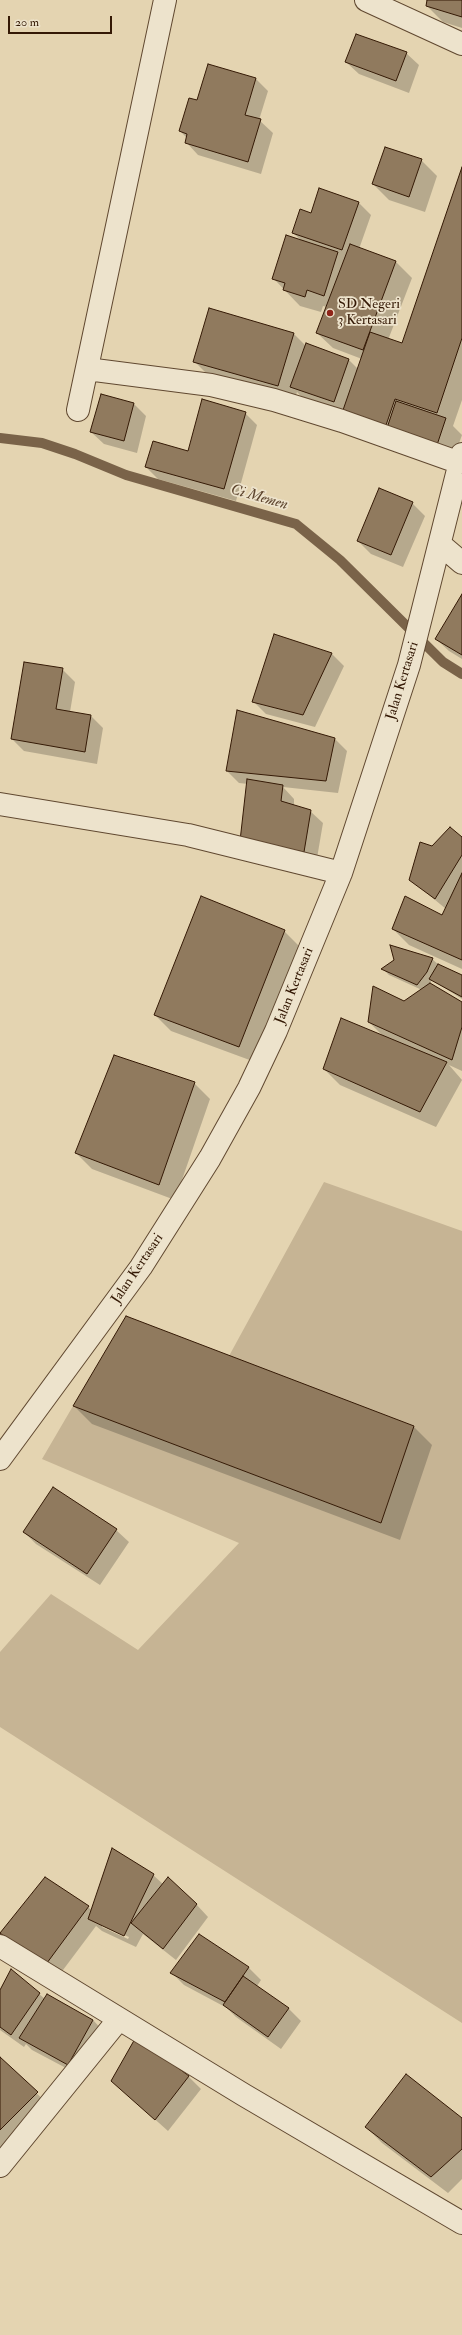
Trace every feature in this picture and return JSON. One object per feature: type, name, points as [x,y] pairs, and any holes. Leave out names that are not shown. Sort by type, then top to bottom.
[{"type":"street","points":[[78,410],[166,0]]},
{"type":"street","points":[[366,0],[462,44]]},
{"type":"street","points":[[87,369],[211,385],[267,398],[461,458]]},
{"type":"street","name":"Jalan Kertasari","points":[[0,1459],[141,1267],[210,1158],[249,1088],[276,1031],[341,873],[409,664],[441,545],[461,458]]},
{"type":"street","points":[[441,545],[462,563]]},
{"type":"street","points":[[0,804],[188,835],[341,873]]},
{"type":"street","points":[[0,1946],[119,2019],[462,2223]]},
{"type":"street","points":[[0,2166],[119,2019]]},
{"type":"shaded area","points":[[324,1182],[462,1231],[462,2023],[0,1727],[0,1652],[51,1594],[138,1650],[239,1543],[42,1459],[73,1406],[381,1523],[414,1426],[229,1356]]},
{"type":"building","points":[[427,0],[462,0],[462,17],[426,6]]},
{"type":"building","points":[[356,34],[407,52],[396,81],[345,62]]},
{"type":"building","points":[[208,64],[256,78],[245,115],[261,119],[248,162],[185,143],[187,134],[179,131],[189,98],[197,100]]},
{"type":"building","points":[[385,147],[422,159],[409,197],[372,184]]},
{"type":"building","points":[[462,167],[462,338],[437,413],[395,399],[385,428],[342,413],[370,332],[402,343]]},
{"type":"building","points":[[319,188],[359,202],[342,250],[292,233],[300,209],[311,213]]},
{"type":"building","points":[[286,235],[338,252],[324,296],[307,290],[305,297],[283,290],[285,283],[272,279]]},
{"type":"building","points":[[350,244],[396,261],[363,350],[316,333]]},
{"type":"building","points":[[209,308],[294,333],[278,386],[193,362]]},
{"type":"building","points":[[306,343],[349,359],[334,402],[290,387]]},
{"type":"building","points":[[101,394],[134,403],[124,441],[90,432]]},
{"type":"building","points":[[202,399],[246,412],[224,489],[145,467],[153,441],[188,451]]},
{"type":"building","points":[[396,401],[446,418],[437,445],[387,428]]},
{"type":"building","points":[[379,488],[413,502],[391,555],[357,541]]},
{"type":"building","points":[[462,594],[462,655],[435,639]]},
{"type":"building","points":[[274,634],[332,653],[303,715],[252,702]]},
{"type":"building","points":[[24,662],[63,668],[56,709],[91,715],[85,752],[11,739]]},
{"type":"building","points":[[237,710],[335,738],[326,781],[226,771]]},
{"type":"building","points":[[247,779],[283,785],[281,801],[311,810],[304,852],[240,841]]},
{"type":"building","points":[[450,827],[462,837],[462,855],[435,899],[409,880],[420,842],[432,846]]},
{"type":"building","points":[[462,873],[462,960],[392,929],[405,896],[442,915]]},
{"type":"building","points":[[201,896],[285,930],[239,1047],[154,1015]]},
{"type":"building","points":[[390,945],[433,958],[427,972],[417,985],[381,969],[394,960]]},
{"type":"building","points":[[438,964],[462,975],[462,997],[429,979]]},
{"type":"building","points":[[430,983],[462,1002],[462,1027],[452,1060],[368,1022],[373,986],[404,1001]]},
{"type":"building","points":[[341,1018],[447,1062],[420,1112],[323,1069]]},
{"type":"building","points":[[114,1055],[195,1082],[159,1185],[75,1153]]},
{"type":"building","points":[[126,1316],[414,1426],[381,1523],[73,1406]]},
{"type":"building","points":[[53,1487],[117,1529],[87,1574],[23,1532]]},
{"type":"building","points":[[112,1848],[154,1874],[124,1936],[88,1919]]},
{"type":"building","points":[[45,1877],[89,1906],[44,1967],[0,1933]]},
{"type":"building","points":[[168,1877],[197,1904],[163,1949],[131,1923]]},
{"type":"building","points":[[199,1934],[249,1967],[225,2002],[170,1973]]},
{"type":"building","points":[[11,1969],[40,1993],[11,2035],[0,2027],[0,1990]]},
{"type":"building","points":[[243,1976],[289,2008],[268,2037],[223,2005]]},
{"type":"building","points":[[47,1994],[93,2020],[68,2065],[19,2038]]},
{"type":"building","points":[[136,2037],[189,2076],[155,2120],[111,2081]]},
{"type":"building","points":[[0,2057],[38,2092],[0,2130]]},
{"type":"building","points":[[406,2074],[462,2118],[462,2149],[431,2177],[365,2127]]},
{"type":"waterway","name":"Ci Memen","points":[[0,438],[42,443],[75,454],[126,475],[296,524],[340,560],[443,662],[462,674]]},
{"type":"place","name":"SD Negeri 3 Kertasari","points":[[330,313]]}]
